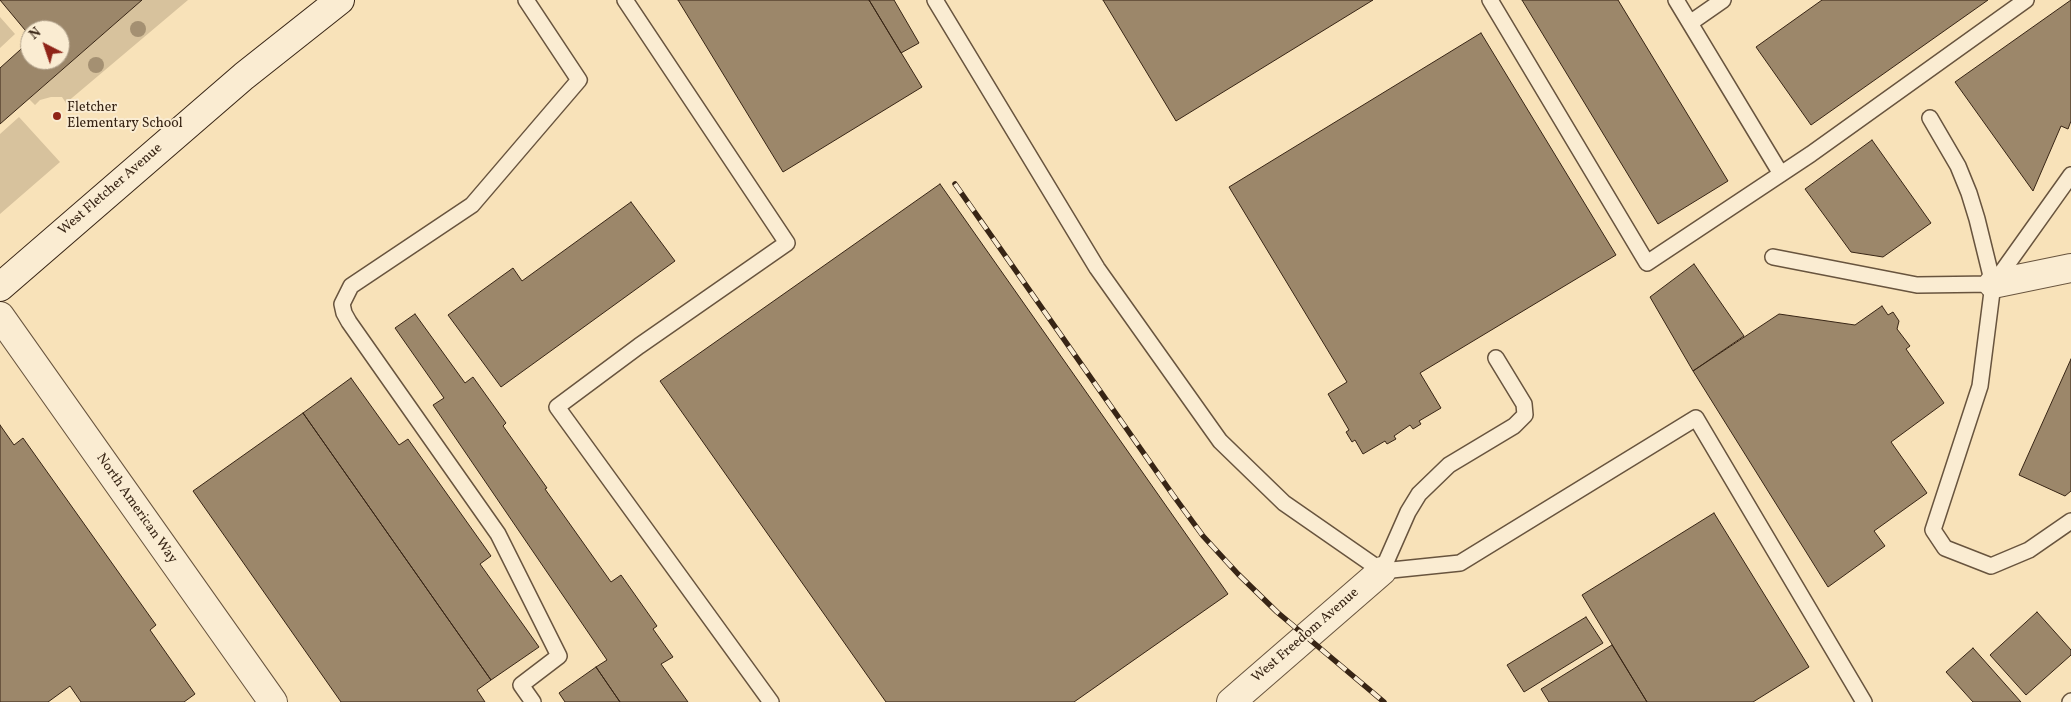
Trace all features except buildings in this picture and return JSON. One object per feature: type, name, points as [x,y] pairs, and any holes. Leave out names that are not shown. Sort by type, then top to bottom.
[{"type":"street","name":"West Fletcher Avenue","points":[[0,287],[237,81],[340,0]]},
{"type":"street","points":[[1993,284],[2071,268]]},
{"type":"street","name":"North American Way","points":[[0,316],[273,702]]},
{"type":"street","name":"West Freedom Avenue","points":[[1231,702],[1382,571]]},
{"type":"lane","points":[[526,0],[580,80],[472,205],[351,286],[342,304],[349,322],[498,534],[559,656],[521,685],[533,702]]},
{"type":"lane","points":[[625,0],[787,243],[639,346],[557,407],[771,702]]},
{"type":"lane","points":[[935,0],[1097,268],[1220,441],[1284,503],[1382,571],[1460,563],[1696,418],[1864,702]]},
{"type":"lane","points":[[1490,0],[1647,263],[1781,174],[2026,0]]},
{"type":"lane","points":[[1676,0],[1781,174]]},
{"type":"lane","points":[[1690,23],[1723,0]]},
{"type":"lane","points":[[1930,118],[1958,166],[1969,193],[1978,219],[1993,284],[1980,386],[1933,530],[1945,548],[1990,566],[2029,550],[2071,521]]},
{"type":"lane","points":[[1993,284],[2071,175]]},
{"type":"lane","points":[[1773,257],[1917,285],[1993,284]]},
{"type":"lane","points":[[1382,571],[1408,512],[1419,494],[1449,465],[1514,426],[1525,414],[1524,404],[1496,358]]},
{"type":"shaded area","points":[[142,0],[188,0],[66,103],[62,97],[51,97],[40,100],[35,105],[29,99],[62,70],[70,70],[70,63]]},
{"type":"shaded area","points":[[0,17],[15,34],[0,48]]},
{"type":"shaded area","points":[[19,117],[60,162],[0,214],[0,134]]},
{"type":"railway","points":[[955,184],[1203,536],[1277,612],[1384,702]]},
{"type":"place","name":"Fletcher Elementary School","points":[[57,116]]}]
